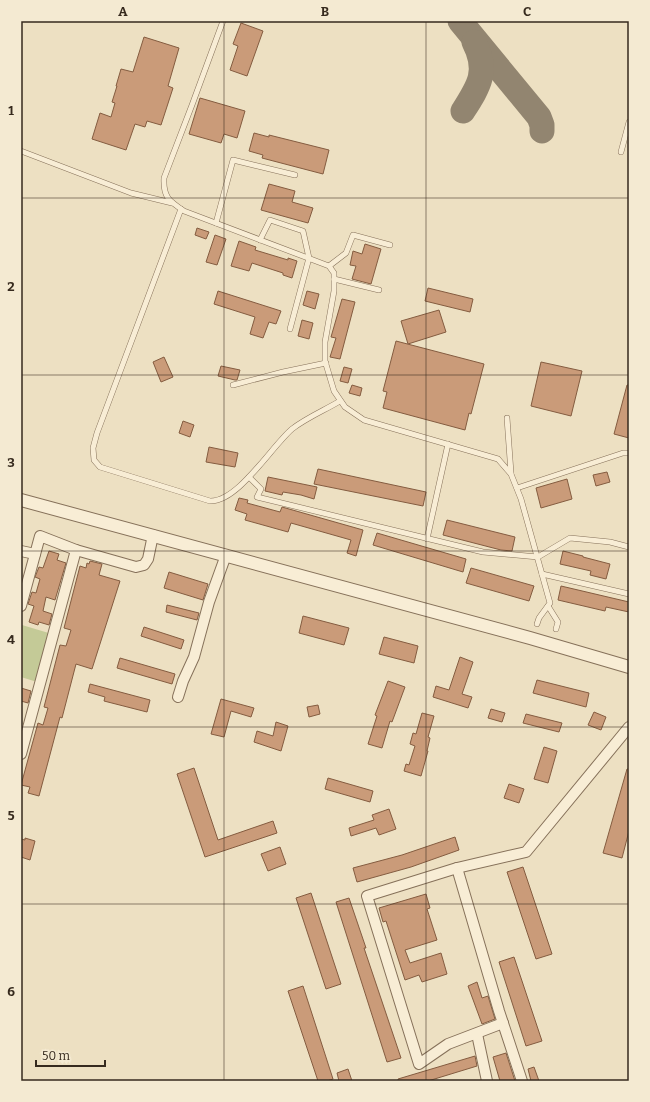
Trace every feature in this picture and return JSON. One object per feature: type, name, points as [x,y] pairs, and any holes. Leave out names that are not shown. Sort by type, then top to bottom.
[{"type":"street","points":[[21,500],[554,645],[629,667]]},
{"type":"street","points":[[21,606],[40,536],[76,550],[136,567],[144,565],[148,559],[153,535]]},
{"type":"street","points":[[21,754],[76,550]]},
{"type":"street","points":[[21,551],[35,554]]},
{"type":"street","points":[[178,697],[183,681],[194,657],[209,602],[226,555]]},
{"type":"street","points":[[503,1023],[448,1044],[419,1064],[367,896],[457,868],[526,852],[629,727]]},
{"type":"street","points":[[457,868],[503,1023],[522,1081]]},
{"type":"street","points":[[477,1034],[487,1081]]},
{"type":"lane","points":[[172,204],[166,197],[163,189],[164,178],[222,21]]},
{"type":"lane","points":[[620,152],[629,122]]},
{"type":"lane","points":[[21,151],[131,193],[172,204],[216,223],[329,266],[334,273],[334,291],[325,342],[326,363],[334,391],[345,407],[364,420],[498,459],[512,474]]},
{"type":"lane","points":[[216,223],[232,160],[295,175]]},
{"type":"lane","points":[[181,209],[98,433],[93,448],[94,460],[100,467],[210,501],[216,501],[227,497],[239,488],[293,428],[340,401]]},
{"type":"lane","points":[[260,240],[270,220],[303,231],[309,258],[290,329]]},
{"type":"lane","points":[[329,266],[346,253],[353,235],[390,245]]},
{"type":"lane","points":[[334,279],[379,290]]},
{"type":"lane","points":[[233,385],[326,363]]},
{"type":"lane","points":[[507,418],[512,474],[538,557],[550,603],[539,618],[537,624]]},
{"type":"lane","points":[[427,538],[448,444]]},
{"type":"lane","points":[[517,488],[623,453],[629,453]]},
{"type":"lane","points":[[249,477],[261,489],[257,498],[483,552],[538,557],[570,538],[610,542],[629,547]]},
{"type":"lane","points":[[542,574],[629,594]]},
{"type":"lane","points":[[548,606],[558,622],[556,629]]},
{"type":"green space","points":[[22,625],[52,634],[37,682],[21,677]]},
{"type":"building","points":[[241,23],[263,31],[247,76],[230,70],[238,46],[233,44]]},
{"type":"building","points":[[144,37],[179,48],[168,86],[173,88],[161,125],[147,121],[145,127],[135,124],[126,150],[92,139],[100,113],[111,117],[115,103],[112,102],[121,69],[133,72]]},
{"type":"building","points":[[200,98],[245,111],[237,138],[224,134],[221,143],[189,134]]},
{"type":"building","points":[[254,133],[269,137],[269,135],[329,150],[323,174],[262,158],[263,155],[249,151]]},
{"type":"building","points":[[269,184],[295,191],[292,202],[313,208],[308,223],[261,210]]},
{"type":"building","points":[[197,228],[209,232],[206,239],[195,235]]},
{"type":"building","points":[[215,235],[226,239],[217,265],[206,262]]},
{"type":"building","points":[[239,241],[256,247],[255,250],[288,260],[288,258],[297,261],[292,278],[283,275],[283,273],[252,263],[249,271],[231,266]]},
{"type":"building","points":[[365,244],[381,249],[371,284],[352,279],[356,266],[350,265],[353,251],[362,254]]},
{"type":"building","points":[[428,288],[473,299],[470,312],[425,301]]},
{"type":"building","points":[[218,291],[281,311],[276,324],[269,322],[263,338],[250,334],[255,317],[214,304]]},
{"type":"building","points":[[307,291],[319,294],[315,309],[303,305]]},
{"type":"building","points":[[342,299],[355,302],[340,359],[330,357],[336,338],[331,337]]},
{"type":"building","points":[[439,310],[446,332],[408,344],[401,321]]},
{"type":"building","points":[[302,320],[313,323],[309,339],[298,336]]},
{"type":"building","points":[[396,341],[484,364],[471,414],[469,413],[465,430],[383,408],[387,392],[383,391]]},
{"type":"building","points":[[164,357],[173,377],[161,382],[153,362]]},
{"type":"building","points":[[541,362],[582,371],[571,416],[531,406]]},
{"type":"building","points":[[221,366],[240,370],[237,380],[218,376]]},
{"type":"building","points":[[344,367],[352,369],[348,383],[340,381]]},
{"type":"building","points":[[352,385],[362,388],[360,396],[349,393]]},
{"type":"building","points":[[627,385],[629,385],[629,438],[614,434]]},
{"type":"building","points":[[183,421],[194,425],[190,437],[179,433]]},
{"type":"building","points":[[209,447],[238,453],[235,467],[206,462]]},
{"type":"building","points":[[318,469],[426,492],[423,506],[314,484]]},
{"type":"building","points":[[607,472],[610,482],[596,486],[593,475]]},
{"type":"building","points":[[268,477],[317,487],[314,499],[283,492],[282,495],[265,491]]},
{"type":"building","points":[[567,479],[572,499],[541,508],[536,488]]},
{"type":"building","points":[[239,498],[248,500],[247,503],[280,512],[282,507],[363,530],[356,556],[347,553],[351,540],[291,523],[288,532],[245,520],[247,514],[235,510]]},
{"type":"building","points":[[447,520],[515,537],[512,551],[501,550],[443,535]]},
{"type":"building","points":[[377,533],[466,559],[463,572],[373,545]]},
{"type":"building","points":[[49,551],[59,554],[57,560],[66,563],[55,600],[46,597],[43,611],[52,614],[49,625],[39,622],[38,625],[29,622],[34,606],[28,604],[32,592],[36,593],[40,579],[35,577],[39,567],[43,568]]},
{"type":"building","points":[[563,551],[610,564],[606,579],[590,575],[591,571],[560,564]]},
{"type":"building","points":[[90,561],[102,564],[99,575],[120,581],[92,669],[76,664],[39,796],[28,793],[30,787],[21,785],[38,723],[43,725],[48,708],[44,707],[60,645],[66,646],[71,630],[64,628],[80,566],[86,568],[87,563],[89,564]]},
{"type":"building","points":[[471,568],[534,586],[529,601],[466,583]]},
{"type":"building","points":[[169,572],[208,584],[203,600],[164,588]]},
{"type":"building","points":[[561,586],[629,602],[629,612],[606,607],[605,611],[558,600]]},
{"type":"building","points":[[167,605],[199,613],[197,620],[166,612]]},
{"type":"building","points":[[303,616],[349,628],[344,645],[299,633]]},
{"type":"building","points":[[144,627],[184,640],[181,649],[141,636]]},
{"type":"building","points":[[384,637],[418,646],[414,663],[379,654]]},
{"type":"building","points":[[460,657],[473,662],[462,694],[472,697],[468,708],[433,697],[436,686],[449,690]]},
{"type":"building","points":[[120,658],[175,674],[172,684],[117,668]]},
{"type":"building","points":[[537,680],[589,693],[586,707],[533,693]]},
{"type":"building","points":[[388,681],[405,687],[392,722],[390,721],[382,748],[368,744],[377,716],[375,715]]},
{"type":"building","points":[[90,684],[150,700],[147,712],[104,701],[105,697],[88,692]]},
{"type":"building","points":[[21,688],[31,691],[28,703],[21,701]]},
{"type":"building","points":[[221,699],[254,708],[251,717],[231,711],[224,737],[211,734]]},
{"type":"building","points":[[318,705],[320,714],[309,717],[307,707]]},
{"type":"building","points":[[491,709],[505,713],[502,722],[488,718]]},
{"type":"building","points":[[594,712],[606,717],[601,730],[588,725]]},
{"type":"building","points":[[422,713],[434,716],[428,737],[430,738],[428,751],[421,776],[404,771],[406,764],[409,765],[415,746],[410,744],[413,733],[416,734]]},
{"type":"building","points":[[526,714],[562,723],[559,732],[523,723]]},
{"type":"building","points":[[276,722],[288,726],[281,751],[254,742],[257,731],[273,736]]},
{"type":"building","points":[[544,747],[557,751],[548,783],[534,779]]},
{"type":"building","points":[[194,768],[218,840],[273,821],[277,833],[205,857],[177,774]]},
{"type":"building","points":[[627,769],[629,769],[629,831],[622,858],[603,853]]},
{"type":"building","points":[[328,778],[373,791],[370,802],[325,789]]},
{"type":"building","points":[[509,784],[524,789],[519,803],[504,798]]},
{"type":"building","points":[[389,809],[396,829],[379,835],[376,828],[351,836],[349,828],[374,820],[372,815]]},
{"type":"building","points":[[455,837],[459,850],[411,867],[357,882],[353,868],[402,855]]},
{"type":"building","points":[[25,838],[35,841],[30,860],[21,857],[21,839],[25,840]]},
{"type":"building","points":[[280,847],[286,864],[268,871],[261,854]]},
{"type":"building","points":[[523,867],[552,954],[536,959],[507,872]]},
{"type":"building","points":[[311,893],[341,984],[326,989],[296,898]]},
{"type":"building","points":[[426,894],[430,908],[427,909],[437,940],[405,950],[410,963],[441,953],[447,974],[422,982],[419,975],[405,980],[386,921],[383,922],[379,908]]},
{"type":"building","points":[[349,898],[401,1058],[387,1062],[336,902]]},
{"type":"building","points":[[514,957],[542,1041],[526,1046],[499,962]]},
{"type":"building","points":[[477,982],[482,998],[488,996],[495,1019],[482,1024],[468,986]]},
{"type":"building","points":[[303,986],[333,1079],[327,1081],[318,1081],[288,991]]},
{"type":"building","points":[[506,1053],[515,1081],[500,1081],[493,1057]]},
{"type":"building","points":[[475,1056],[477,1066],[428,1081],[398,1081],[398,1079]]},
{"type":"building","points":[[534,1067],[539,1081],[531,1081],[528,1069]]},
{"type":"building","points":[[348,1069],[352,1081],[339,1081],[337,1073]]},
{"type":"taxiway","points":[[460,21],[539,117],[542,125],[542,131]]},
{"type":"taxiway","points":[[463,111],[474,94],[480,78],[481,62],[474,42]]}]
